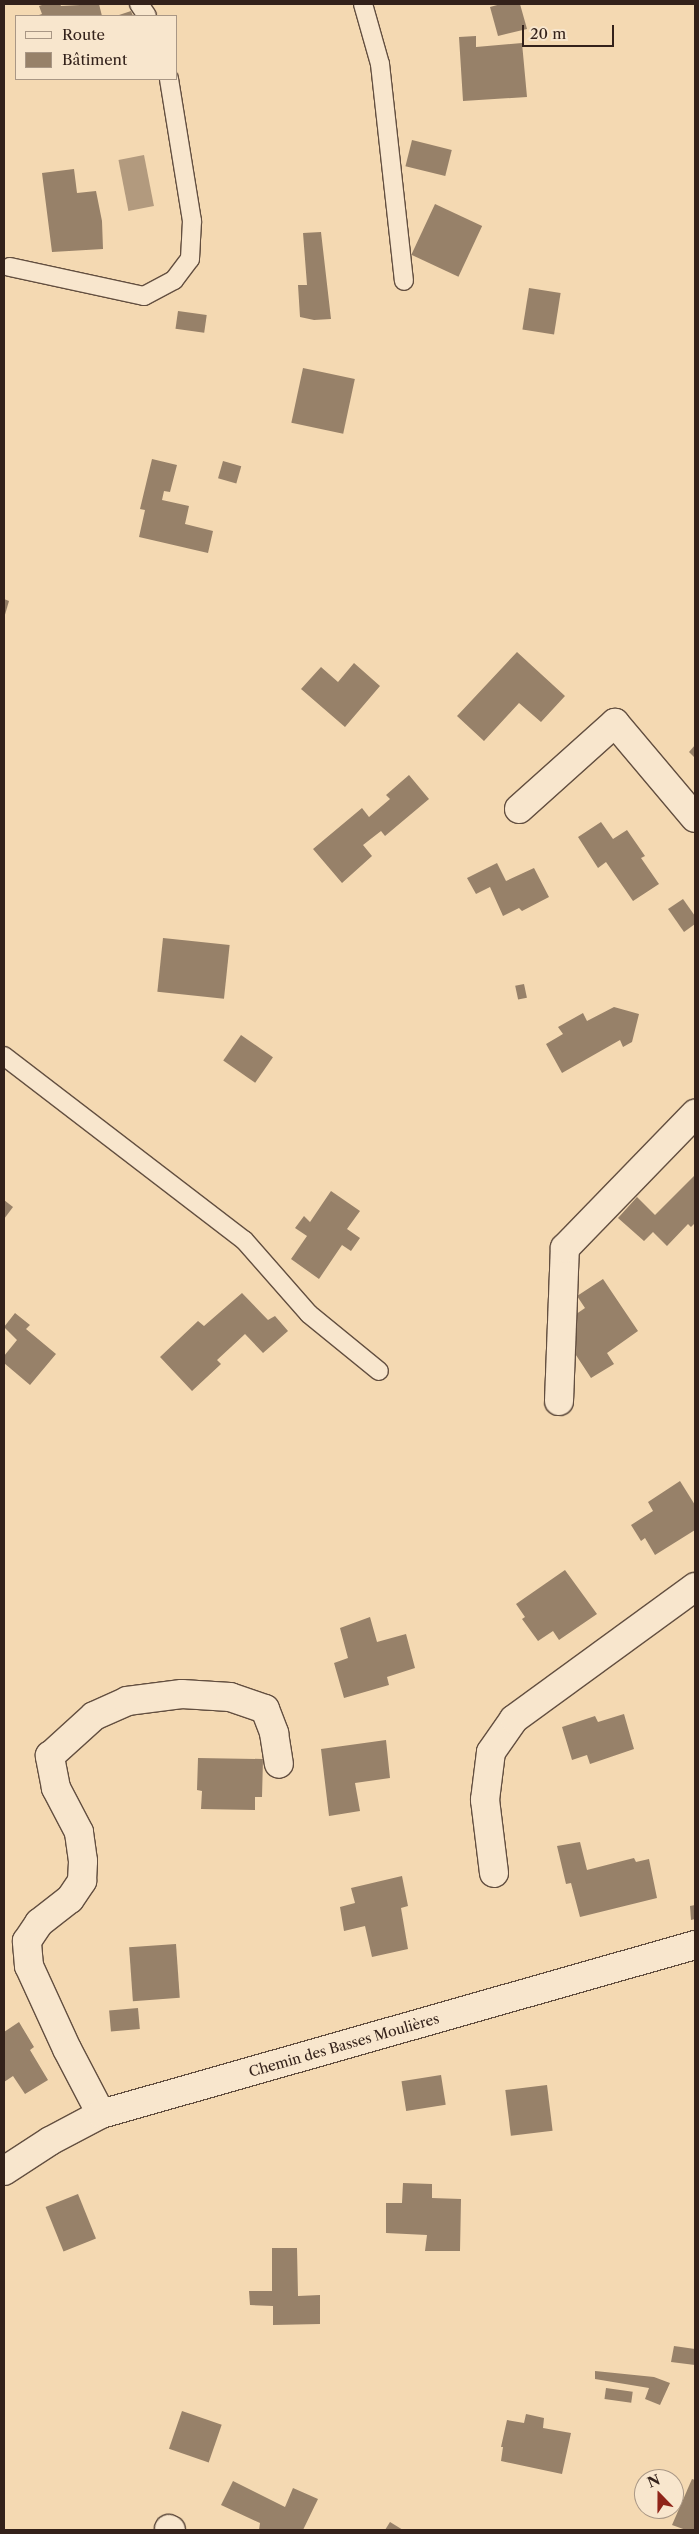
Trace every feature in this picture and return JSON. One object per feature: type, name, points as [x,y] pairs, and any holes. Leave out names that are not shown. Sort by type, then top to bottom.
[{"type":"street","points":[[519,809],[615,723],[695,818]]},
{"type":"street","points":[[559,1401],[565,1248],[695,1114]]},
{"type":"street","points":[[494,1873],[485,1800],[491,1752],[514,1719],[695,1587]]},
{"type":"street","points":[[101,2114],[67,2049],[29,1966],[27,1941],[39,1923],[70,1899],[82,1882],[83,1861],[78,1832],[56,1788],[50,1756],[94,1716],[127,1701],[182,1694],[230,1698],[265,1709],[274,1733],[279,1764]]},
{"type":"street","name":"Chemin des Basses Moulières","points":[[4,2172],[50,2141],[101,2114],[695,1945]]},
{"type":"lane","points":[[139,4],[145,15]]},
{"type":"lane","points":[[363,4],[380,64],[404,281]]},
{"type":"lane","points":[[10,267],[144,296],[174,280],[190,260],[192,221],[169,80]]},
{"type":"lane","points":[[4,1056],[244,1240],[309,1314],[379,1371]]},
{"type":"shaded area","points":[[144,155],[154,206],[128,211],[118,160]]},
{"type":"building","points":[[45,4],[60,4],[61,6],[99,4],[102,15],[39,15],[42,14],[39,6]]},
{"type":"building","points":[[501,4],[520,4],[527,29],[498,36],[490,7]]},
{"type":"building","points":[[131,11],[133,15],[119,15]]},
{"type":"building","points":[[476,36],[476,47],[522,43],[527,97],[463,101],[459,37]]},
{"type":"building","points":[[412,140],[452,150],[445,176],[405,166]]},
{"type":"building","points":[[74,169],[77,193],[96,191],[102,221],[103,249],[52,252],[42,173]]},
{"type":"building","points":[[435,204],[482,226],[458,277],[411,255]]},
{"type":"building","points":[[321,232],[331,319],[314,320],[300,317],[298,285],[307,285],[303,233]]},
{"type":"building","points":[[529,288],[561,293],[554,334],[522,329]]},
{"type":"building","points":[[178,311],[207,315],[204,333],[175,329]]},
{"type":"building","points":[[303,368],[355,379],[343,434],[291,423]]},
{"type":"building","points":[[152,459],[177,465],[170,492],[164,491],[162,500],[189,506],[185,524],[213,531],[208,553],[139,537],[145,510],[140,509]]},
{"type":"building","points":[[223,461],[241,466],[236,484],[218,478]]},
{"type":"building","points":[[4,599],[9,601],[4,618]]},
{"type":"building","points":[[517,652],[565,696],[541,722],[519,703],[484,741],[457,716]]},
{"type":"building","points":[[354,663],[380,686],[345,727],[301,689],[321,667],[338,682]]},
{"type":"building","points":[[695,745],[695,758],[689,752]]},
{"type":"building","points":[[409,775],[429,799],[385,836],[381,831],[363,845],[372,856],[342,883],[313,849],[362,808],[369,817],[390,799],[386,795]]},
{"type":"building","points":[[601,822],[613,839],[627,830],[645,856],[641,858],[659,884],[633,901],[606,862],[598,868],[578,837]]},
{"type":"building","points":[[497,863],[506,881],[534,868],[549,897],[522,911],[519,908],[503,916],[490,887],[476,894],[467,878]]},
{"type":"building","points":[[683,899],[695,916],[695,924],[684,932],[668,909]]},
{"type":"building","points":[[163,938],[230,945],[224,999],[157,992]]},
{"type":"building","points":[[524,984],[527,998],[518,1000],[515,986]]},
{"type":"building","points":[[614,1007],[639,1014],[632,1042],[623,1047],[620,1040],[562,1073],[546,1044],[563,1034],[558,1027],[583,1013],[587,1021]]},
{"type":"building","points":[[241,1035],[273,1057],[255,1083],[223,1060]]},
{"type":"building","points":[[695,1175],[695,1223],[691,1227],[688,1224],[667,1246],[653,1232],[644,1241],[618,1218],[637,1197],[655,1215]]},
{"type":"building","points":[[331,1191],[360,1211],[347,1229],[360,1238],[351,1251],[342,1245],[319,1279],[291,1259],[307,1236],[295,1228],[304,1216],[310,1222]]},
{"type":"building","points":[[4,1200],[13,1207],[4,1219]]},
{"type":"building","points":[[603,1279],[638,1331],[607,1353],[614,1364],[591,1378],[572,1349],[569,1319],[585,1308],[577,1296]]},
{"type":"building","points":[[242,1293],[268,1320],[275,1316],[288,1331],[263,1353],[245,1334],[217,1360],[221,1364],[192,1391],[160,1357],[198,1321],[204,1326]]},
{"type":"building","points":[[15,1313],[30,1325],[26,1329],[56,1354],[30,1385],[4,1363],[4,1356],[17,1340],[4,1327]]},
{"type":"building","points":[[680,1481],[695,1505],[695,1530],[655,1555],[645,1538],[641,1541],[631,1525],[653,1511],[648,1502]]},
{"type":"building","points":[[565,1570],[597,1614],[559,1640],[553,1631],[538,1641],[522,1619],[525,1617],[516,1604]]},
{"type":"building","points":[[370,1617],[377,1642],[406,1634],[415,1668],[387,1677],[389,1685],[344,1698],[334,1663],[348,1658],[340,1628]]},
{"type":"building","points":[[624,1714],[634,1749],[590,1764],[587,1755],[572,1760],[562,1727],[595,1716],[598,1722]]},
{"type":"building","points":[[386,1740],[390,1778],[355,1783],[360,1811],[329,1816],[321,1749]]},
{"type":"building","points":[[198,1758],[263,1759],[262,1797],[255,1797],[255,1810],[201,1809],[202,1791],[197,1790]]},
{"type":"building","points":[[580,1842],[587,1870],[634,1858],[636,1862],[649,1859],[657,1898],[580,1917],[571,1883],[566,1884],[557,1846]]},
{"type":"building","points":[[402,1876],[408,1906],[401,1908],[408,1949],[372,1957],[365,1926],[344,1931],[340,1907],[355,1903],[351,1888]]},
{"type":"building","points":[[695,1905],[695,1919],[691,1920],[690,1906]]},
{"type":"building","points":[[176,1944],[180,1998],[133,2001],[129,1947]]},
{"type":"building","points":[[138,2008],[140,2029],[111,2031],[109,2011]]},
{"type":"building","points":[[19,2022],[34,2047],[30,2050],[48,2080],[25,2094],[13,2076],[4,2082],[4,2032]]},
{"type":"building","points":[[441,2075],[446,2105],[406,2111],[401,2081]]},
{"type":"building","points":[[547,2085],[553,2131],[511,2136],[505,2090]]},
{"type":"building","points":[[403,2183],[432,2184],[432,2198],[461,2199],[460,2251],[425,2251],[427,2235],[386,2233],[386,2203],[402,2203]]},
{"type":"building","points":[[78,2194],[96,2239],[64,2252],[46,2207]]},
{"type":"building","points":[[272,2248],[297,2248],[298,2296],[320,2295],[320,2324],[273,2325],[273,2306],[250,2305],[249,2291],[272,2291]]},
{"type":"building","points":[[674,2346],[695,2349],[695,2365],[671,2362]]},
{"type":"building","points":[[595,2371],[654,2377],[670,2383],[660,2405],[645,2399],[649,2388],[595,2379]]},
{"type":"building","points":[[606,2388],[633,2392],[631,2403],[604,2399]]},
{"type":"building","points":[[182,2411],[222,2425],[209,2462],[169,2449]]},
{"type":"building","points":[[526,2414],[544,2418],[543,2428],[571,2433],[562,2474],[501,2461],[503,2447],[501,2447],[507,2420],[524,2423]]},
{"type":"building","points":[[692,2479],[695,2480],[695,2530],[686,2530],[672,2525],[675,2519],[684,2519],[684,2497]]},
{"type":"building","points":[[233,2481],[285,2507],[293,2488],[318,2499],[303,2530],[259,2530],[260,2523],[221,2505]]},
{"type":"building","points":[[390,2522],[403,2530],[385,2530]]}]
